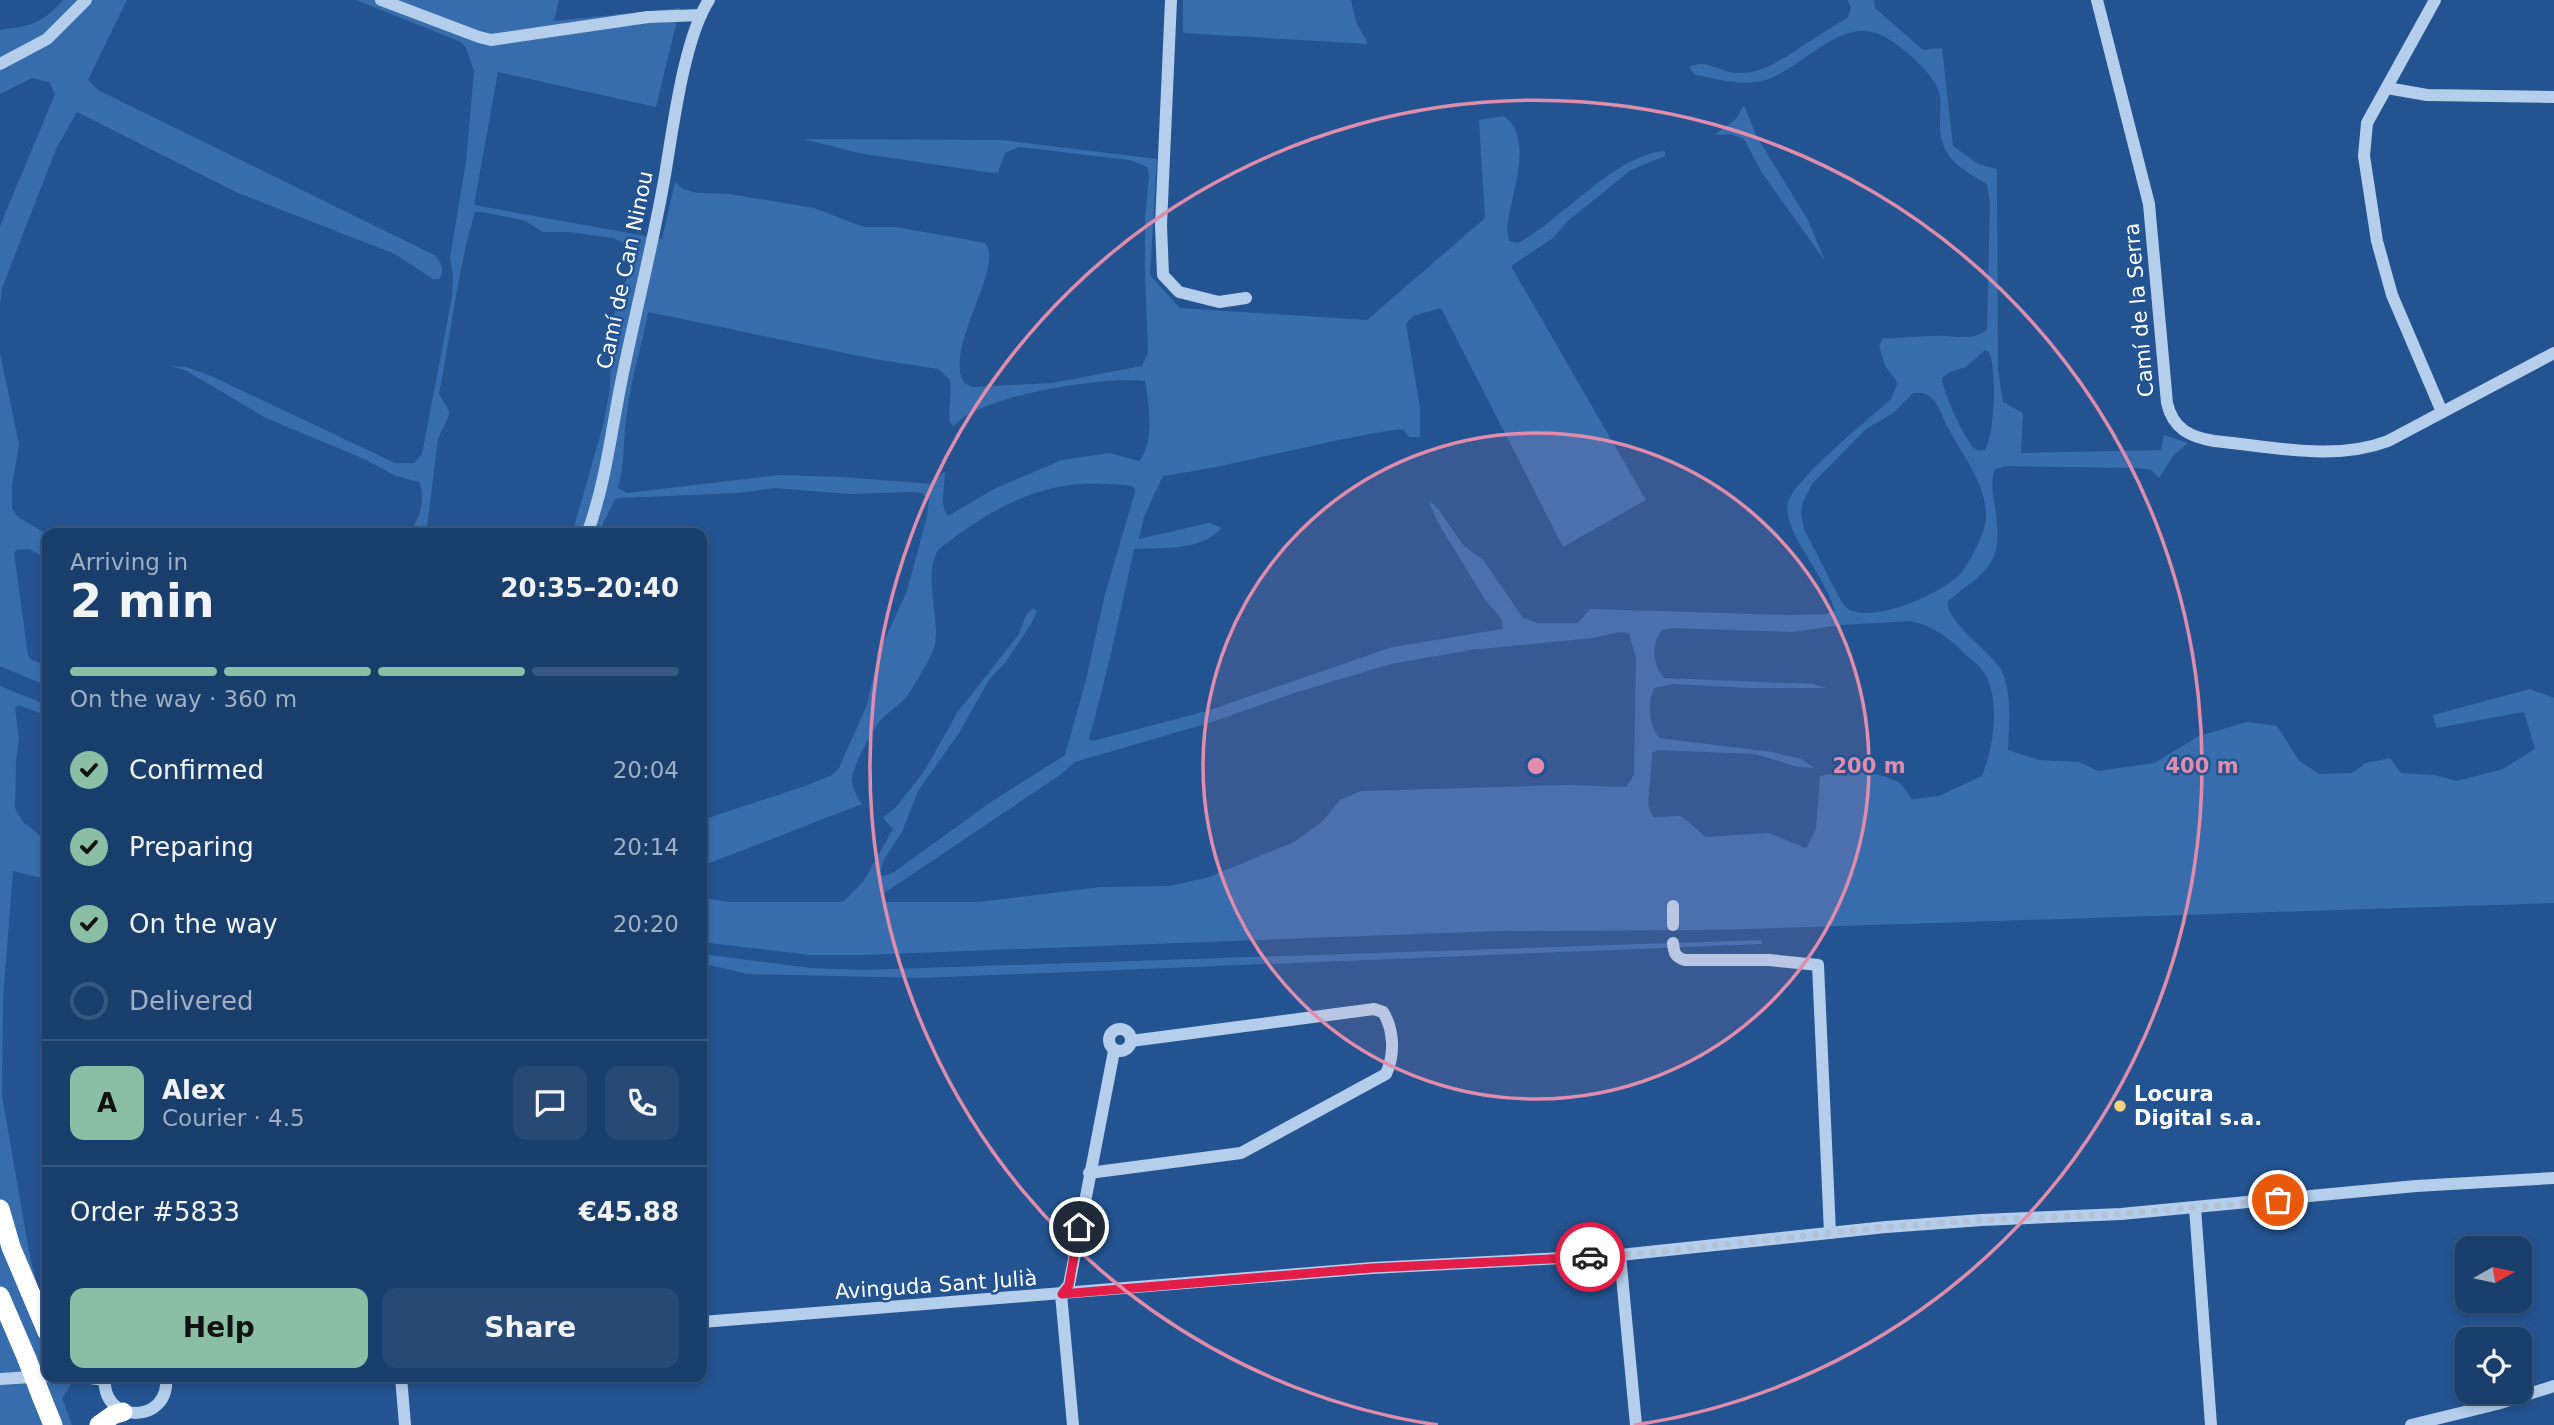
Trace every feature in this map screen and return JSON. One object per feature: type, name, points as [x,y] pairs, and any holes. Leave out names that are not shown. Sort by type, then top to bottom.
[{"type":"highway","points":[[0,1209],[11,1247],[42,1320]]},
{"type":"highway","points":[[0,1296],[54,1425]]},
{"type":"highway","points":[[99,1425],[105,1419],[137,1417]]},
{"type":"street","points":[[0,64],[47,39],[86,0]]},
{"type":"street","points":[[381,0],[491,40],[648,18],[701,15]]},
{"type":"street","name":"Camí de Can Ninou","points":[[589,528],[596,509],[621,380],[653,243],[679,98],[701,15],[709,0]]},
{"type":"street","points":[[1171,0],[1161,225],[1163,275],[1179,292],[1219,302],[1246,298]]},
{"type":"street","name":"Camí de la Serra","points":[[2097,0],[2149,204],[2166,403],[2169,416],[2177,426],[2197,438],[2336,453],[2363,450],[2382,443],[2554,353]]},
{"type":"street","points":[[2435,0],[2367,123],[2364,139],[2377,241],[2392,295],[2442,412]]},
{"type":"street","points":[[2387,88],[2427,95],[2554,97]]},
{"type":"street","points":[[1673,906],[1673,925]]},
{"type":"street","points":[[1673,943],[1678,958],[1685,960],[1769,960],[1818,965],[1830,1233]]},
{"type":"street","points":[[1089,1173],[1241,1153],[1387,1074],[1392,1051],[1388,1021],[1383,1012],[1374,1009],[1131,1041]]},
{"type":"street","points":[[1073,1425],[1062,1294],[1069,1285],[1114,1051],[1108,1040],[1114,1030],[1127,1031],[1131,1041]]},
{"type":"street","points":[[1114,1051],[1126,1050],[1131,1041]]},
{"type":"street","name":"Avinguda Sant Julià","points":[[707,1322],[1372,1268],[1620,1255],[1982,1220],[2195,1208],[2416,1186],[2554,1178]]},
{"type":"street","points":[[2195,1208],[2211,1425]]},
{"type":"street","points":[[1620,1255],[1636,1425]]},
{"type":"street","points":[[0,1379],[42,1376]]},
{"type":"street","points":[[105,1382],[111,1402],[137,1417],[156,1407],[161,1401],[166,1382]]},
{"type":"street","points":[[401,1382],[405,1425]]},
{"type":"street","points":[[2411,1425],[2497,1404],[2554,1386]]},
{"type":"shaded area","points":[[63,0],[127,0],[88,80],[98,90],[434,255],[442,267],[439,279],[433,279],[395,254],[238,193],[77,112],[56,149],[2,288],[0,305],[0,226],[55,94],[49,82],[32,78],[0,94],[0,30],[20,27],[42,19]]},
{"type":"shaded area","points":[[356,0],[559,0],[554,21],[680,8],[656,107],[498,72],[474,205],[662,239],[675,182],[683,189],[697,193],[730,194],[814,208],[864,227],[896,227],[985,243],[989,254],[988,269],[961,349],[960,368],[964,383],[973,387],[1052,383],[1142,366],[1148,353],[1145,272],[1145,219],[1149,176],[1147,167],[1129,160],[1019,147],[1005,153],[998,172],[993,173],[858,153],[803,139],[1002,140],[1157,159],[1150,275],[1180,308],[1367,320],[1485,218],[1479,120],[1504,116],[1513,126],[1518,139],[1520,154],[1507,230],[1509,241],[1518,243],[1627,164],[1646,155],[1665,151],[1665,156],[1631,170],[1568,221],[1553,238],[1511,266],[1646,500],[1563,547],[1441,308],[1413,316],[1406,324],[1420,408],[1420,437],[1409,437],[1403,429],[1394,430],[1163,476],[1144,517],[1139,539],[1209,523],[1222,528],[1213,536],[1192,545],[1134,549],[1089,739],[1092,741],[1207,711],[1392,647],[1503,629],[1502,620],[1484,598],[1437,521],[1429,501],[1439,510],[1463,545],[1484,561],[1523,618],[1537,623],[1578,623],[1590,609],[1792,615],[1826,614],[1835,611],[1823,583],[1793,531],[1788,517],[1788,503],[1817,465],[1891,399],[1897,385],[1885,366],[1879,346],[1883,338],[1967,337],[1987,330],[1990,203],[1987,184],[1959,166],[1947,152],[1941,133],[1939,93],[1930,75],[1904,50],[1873,32],[1856,31],[1840,36],[1778,75],[1762,81],[1745,83],[1719,80],[1694,74],[1689,67],[1701,64],[1736,73],[1758,70],[1778,62],[1848,17],[1851,8],[1848,0],[1874,0],[1875,8],[1923,50],[1942,48],[1953,146],[1978,164],[1997,169],[1998,369],[2003,402],[2023,413],[2021,453],[2161,450],[2164,435],[2188,443],[2173,456],[2159,478],[2151,470],[2136,468],[2006,466],[1995,469],[1992,483],[1997,526],[1995,554],[1974,581],[1948,601],[1953,617],[1995,661],[2004,677],[2009,709],[2008,750],[2039,760],[2079,762],[2098,771],[2154,763],[2199,736],[2247,722],[2277,726],[2299,761],[2320,774],[2352,773],[2366,763],[2390,758],[2401,773],[2434,775],[2457,781],[2503,769],[2535,749],[2524,712],[2436,728],[2433,715],[2530,689],[2554,698],[2554,903],[1719,930],[1498,931],[862,955],[809,955],[707,943],[707,899],[729,902],[843,902],[863,882],[893,829],[883,818],[898,805],[925,770],[957,713],[1019,634],[1026,615],[1033,608],[1037,611],[1031,624],[1005,663],[989,680],[959,733],[918,791],[902,832],[883,861],[880,875],[894,872],[991,802],[1065,755],[1086,680],[1105,594],[1135,492],[1134,487],[1083,484],[1038,492],[997,510],[939,549],[932,570],[935,644],[910,692],[880,721],[859,758],[852,783],[862,804],[707,864],[707,818],[808,785],[832,775],[839,768],[867,705],[879,652],[907,591],[926,520],[929,500],[922,493],[850,494],[774,488],[738,493],[621,498],[615,499],[601,528],[574,528],[603,426],[610,388],[612,322],[635,257],[629,246],[613,238],[569,232],[543,232],[523,220],[481,212],[475,212],[463,257],[439,394],[449,415],[438,439],[427,528],[412,528],[421,509],[419,482],[396,476],[364,459],[266,418],[185,370],[170,366],[186,367],[211,376],[395,463],[414,463],[422,454],[452,297],[450,257],[466,162],[474,71],[466,48],[461,42]],"holes":[[[648,312],[874,359],[938,369],[950,380],[950,423],[954,426],[968,415],[989,405],[1044,390],[1102,382],[1145,381],[1150,422],[1147,444],[1139,461],[1109,453],[1062,460],[994,489],[948,516],[943,501],[945,472],[932,484],[779,475],[627,493],[618,488],[629,400]],[[1985,350],[1989,352],[1992,361],[1994,401],[1991,429],[1985,450],[1977,450],[1965,435],[1942,378],[1950,372],[1966,367]],[[1913,393],[1927,395],[1936,402],[1973,471],[1985,506],[1983,532],[1961,573],[1940,589],[1893,609],[1864,613],[1851,610],[1841,601],[1804,529],[1801,513],[1803,502],[1812,484],[1866,429],[1893,413]],[[1911,621],[1945,636],[1980,668],[1990,685],[1994,711],[1992,739],[1982,776],[1939,796],[1912,799],[1900,783],[1880,775],[1849,772],[1820,776],[1816,829],[1806,848],[1769,833],[1706,837],[1681,816],[1653,817],[1648,805],[1652,753],[1657,750],[1755,754],[1798,767],[1815,768],[1801,759],[1772,752],[1659,738],[1650,714],[1650,700],[1654,688],[1673,684],[1827,688],[1812,684],[1664,678],[1657,667],[1654,654],[1656,641],[1662,630],[1673,628],[1792,632],[1841,625]],[[1620,632],[1629,633],[1636,658],[1634,775],[1626,787],[1567,785],[1361,791],[1340,800],[1323,821],[1294,842],[1209,877],[1170,886],[1101,887],[979,902],[883,900],[884,893],[1060,775],[1075,762],[1212,722],[1294,693],[1391,664],[1470,650],[1593,638]]]},
{"type":"shaded area","points":[[1183,0],[1351,0],[1356,22],[1368,44],[1183,33]]},
{"type":"shaded area","points":[[1744,105],[1757,137],[1808,220],[1825,261],[1762,173],[1744,139],[1730,134],[1714,135],[1736,119]]},
{"type":"shaded area","points":[[0,353],[19,444],[12,486],[12,509],[18,517],[42,531],[42,556],[29,549],[16,550],[14,553],[28,655],[30,659],[42,664],[42,684],[0,666]]},
{"type":"shaded area","points":[[0,686],[42,703],[42,714],[19,705],[15,708],[19,739],[15,808],[23,822],[42,837],[42,878],[13,871],[3,999],[2,1096],[30,1257],[42,1299],[42,1382],[70,1382],[62,1398],[72,1425],[0,1425]]},
{"type":"shaded area","points":[[1762,940],[1762,944],[921,978],[747,974],[707,964],[707,955],[811,968],[864,970]]},
{"type":"way so far","points":[[1590,1257],[1886,1227],[2121,1214],[2278,1200]]},
{"type":"place","name":"Locura Digital s.a.","points":[[2120,1106]]},
{"type":"route","points":[[1079,1227],[1069,1285],[1062,1294],[1372,1268],[1590,1257]]}]
